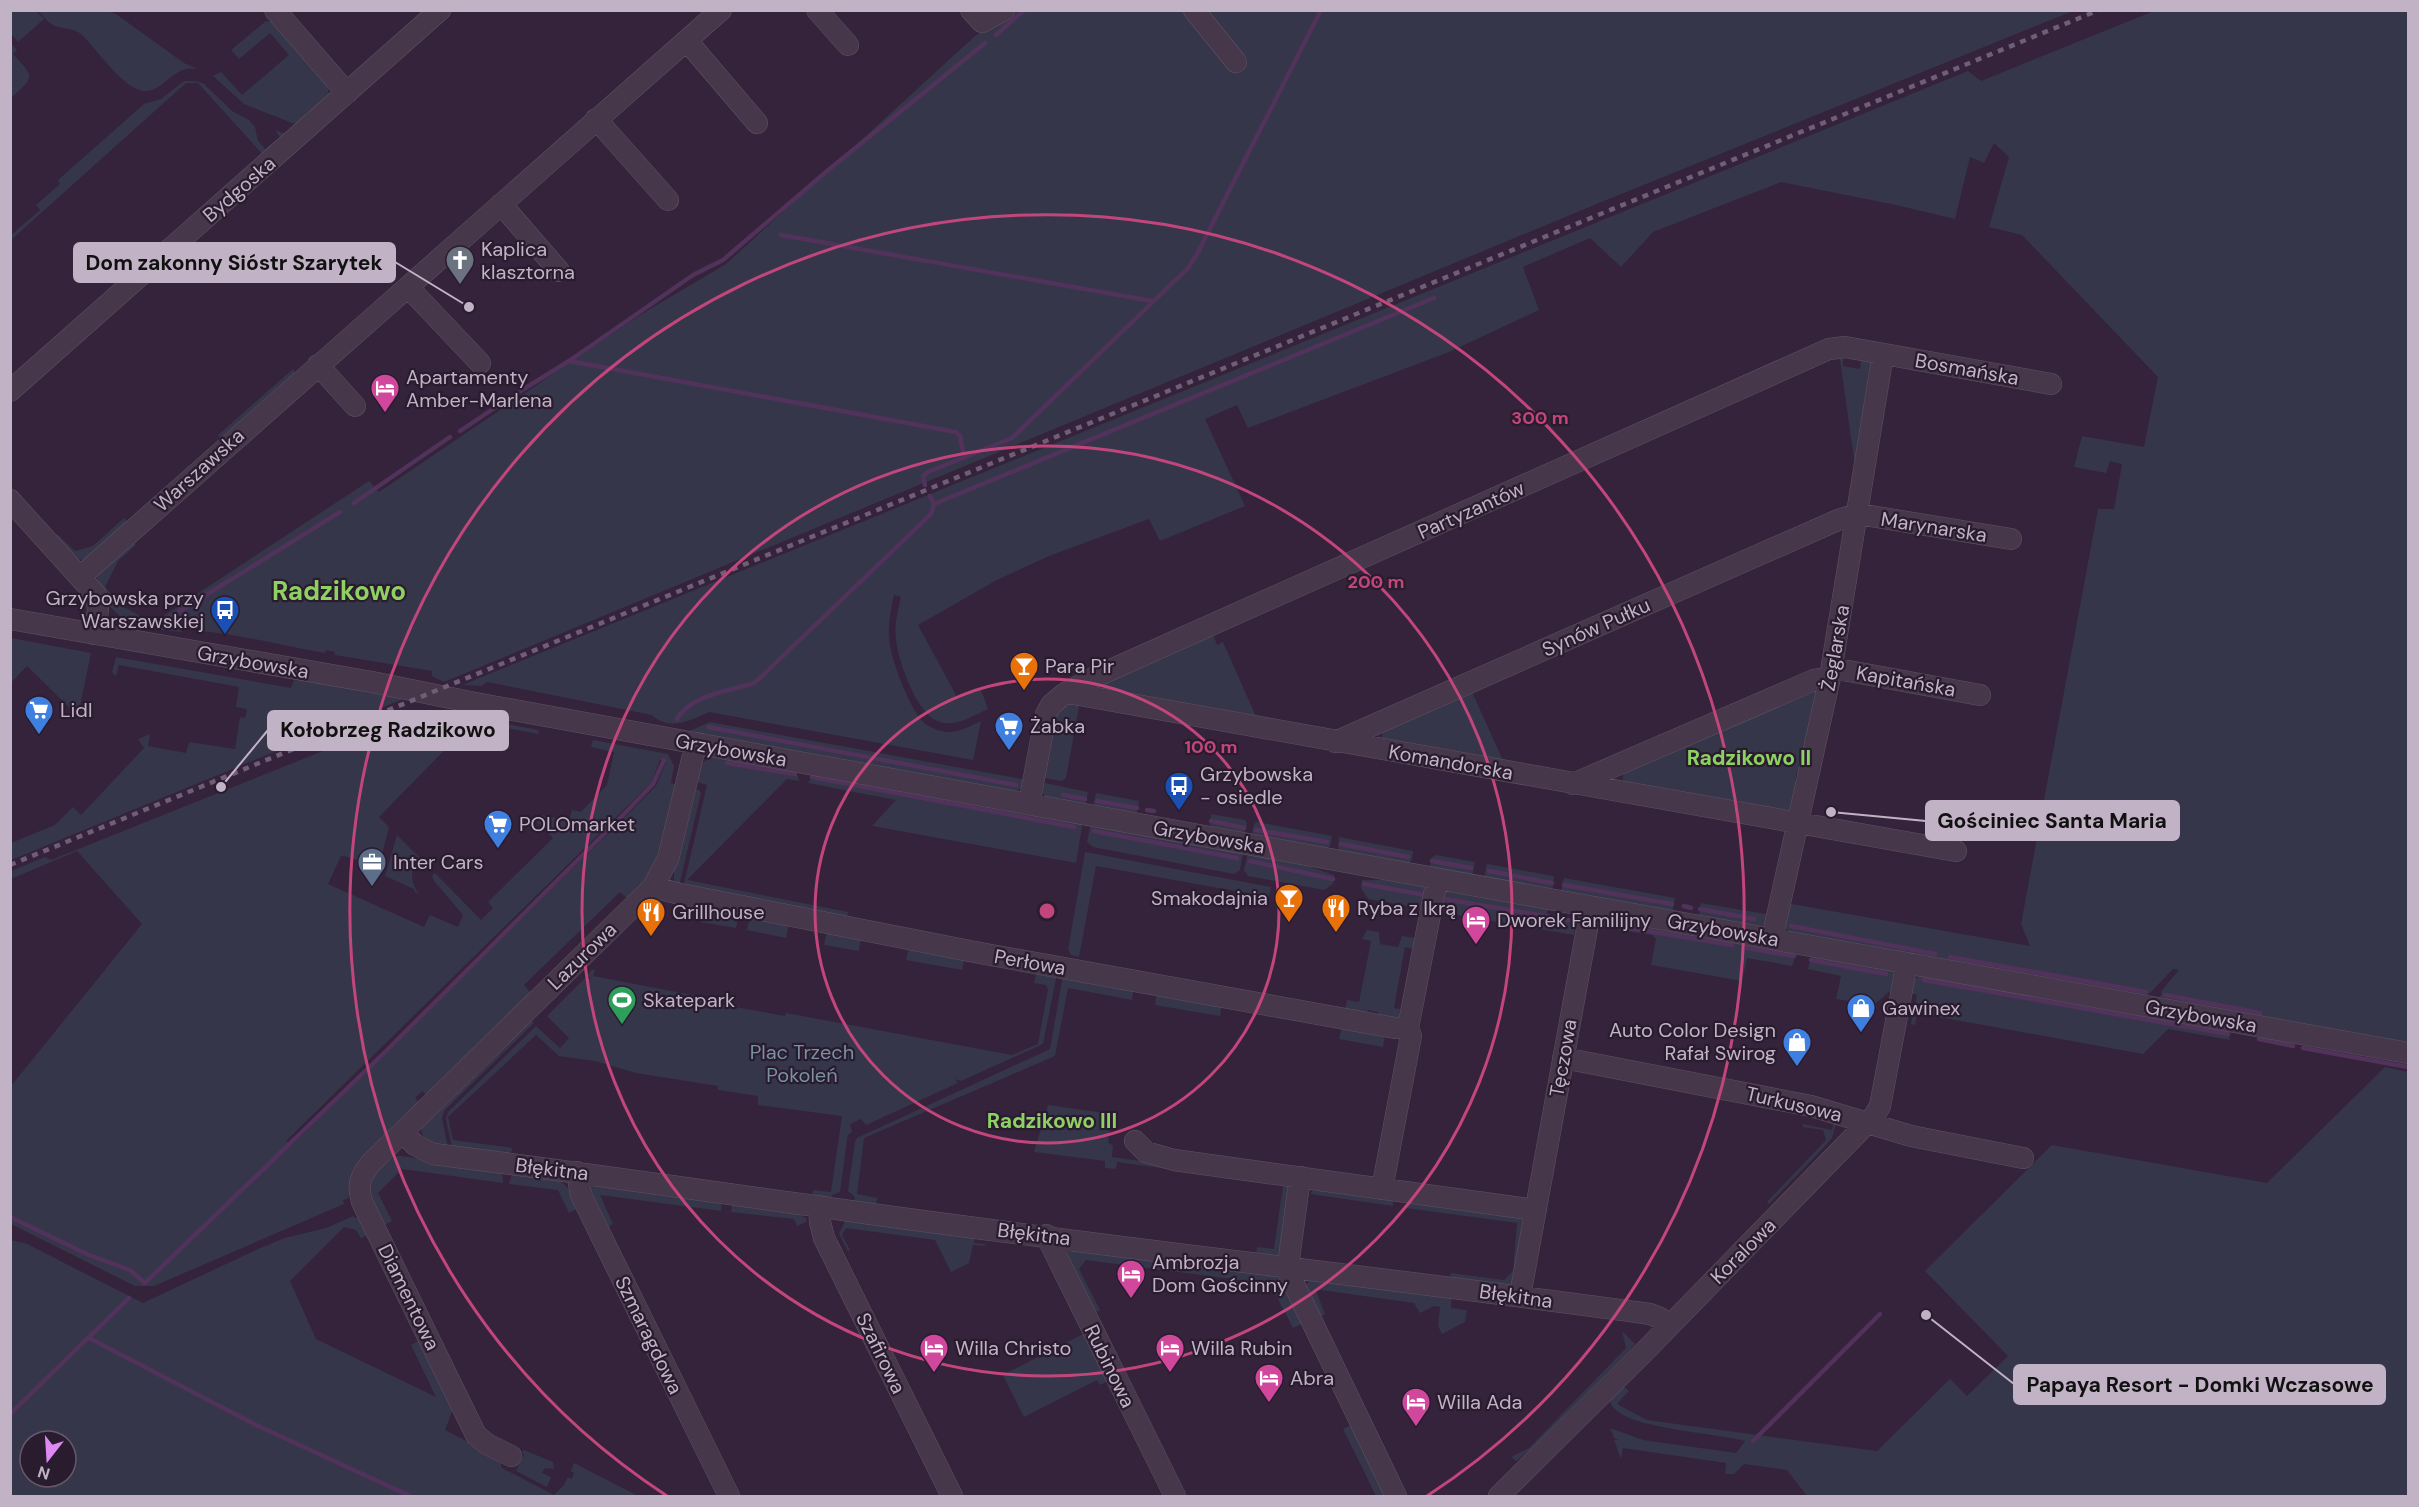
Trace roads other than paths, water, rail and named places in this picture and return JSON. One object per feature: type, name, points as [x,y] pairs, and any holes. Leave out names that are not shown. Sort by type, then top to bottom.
[{"type":"street","points":[[275,10],[346,93]]},
{"type":"street","name":"Bydgoska","points":[[10,392],[440,10]]},
{"type":"street","name":"Warszawska","points":[[80,577],[721,10]]},
{"type":"street","points":[[817,10],[848,45]]},
{"type":"street","points":[[976,16],[1004,10]]},
{"type":"street","points":[[1194,10],[1236,62]]},
{"type":"street","points":[[687,41],[757,123]]},
{"type":"street","points":[[596,120],[668,200]]},
{"type":"street","points":[[501,204],[559,271]]},
{"type":"street","points":[[408,287],[480,363]]},
{"type":"street","name":"Partyzantów","points":[[1064,694],[1097,676],[1829,349],[1845,347],[1883,354]]},
{"type":"street","name":"Bosmańska","points":[[1883,354],[2051,384]]},
{"type":"street","name":"Żeglarska","points":[[1772,939],[1831,672],[1883,354]]},
{"type":"street","points":[[318,365],[355,406]]},
{"type":"street","points":[[10,500],[96,595],[98,601],[94,634]]},
{"type":"street","name":"Marynarska","points":[[1857,514],[2012,539]]},
{"type":"street","name":"Synów Pułku","points":[[1335,742],[1857,514]]},
{"type":"street","name":"Grzybowska","points":[[10,619],[363,680],[475,703],[1437,879],[2409,1053]]},
{"type":"street","points":[[1573,784],[1831,672]]},
{"type":"street","name":"Kapitańska","points":[[1831,672],[1980,695]]},
{"type":"street","points":[[1029,804],[1046,714],[1051,705],[1064,694]]},
{"type":"street","name":"Komandorska","points":[[1064,694],[1098,698],[1797,825],[1956,851]]},
{"type":"street","name":"Lazurowa","points":[[404,1132],[653,887],[668,860],[696,743]]},
{"type":"street","points":[[1382,1189],[1412,1036],[1408,1028],[1437,879]]},
{"type":"street","name":"Perłowa","points":[[653,887],[980,953],[1395,1028],[1408,1028]]},
{"type":"street","name":"Tęczowa","points":[[1521,1296],[1591,907]]},
{"type":"street","name":"Koralowa","points":[[1499,1497],[1868,1123],[1880,1106],[1907,963]]},
{"type":"street","name":"Turkusowa","points":[[1563,1058],[1811,1106],[1911,1136],[2023,1158]]},
{"type":"street","name":"Błękitna","points":[[404,1132],[415,1145],[433,1154],[1521,1296],[1650,1314],[1660,1318],[1669,1326]]},
{"type":"street","name":"Diamentowa","points":[[404,1132],[362,1174],[360,1195],[476,1435],[487,1444],[511,1456]]},
{"type":"street","points":[[1135,1141],[1146,1152],[1174,1160],[1536,1209]]},
{"type":"street","name":"Szmaragdowa","points":[[577,1172],[580,1195],[729,1497]]},
{"type":"street","points":[[1300,1177],[1288,1266],[1297,1293],[1396,1497]]},
{"type":"street","name":"Szafirowa","points":[[819,1206],[824,1238],[952,1497]]},
{"type":"street","name":"Rubinowa","points":[[1046,1235],[1175,1497]]},
{"type":"waterway","points":[[996,35],[1024,10]]},
{"type":"waterway","points":[[925,485],[923,476],[928,472],[1012,438],[1188,268],[1321,10]]},
{"type":"waterway","points":[[569,361],[693,275],[723,260],[827,171],[985,43]]},
{"type":"waterway","points":[[781,235],[1152,301]]},
{"type":"waterway","points":[[934,504],[1434,298]]},
{"type":"waterway","points":[[519,392],[569,361],[956,432],[960,436],[964,457]]},
{"type":"waterway","points":[[460,431],[505,401]]},
{"type":"waterway","points":[[354,503],[450,437]]},
{"type":"waterway","points":[[677,719],[692,704],[701,699],[754,683],[761,677],[931,514],[934,504],[930,496]]},
{"type":"waterway","points":[[169,618],[340,512]]},
{"type":"waterway","points":[[708,727],[1016,785]]},
{"type":"waterway","points":[[10,1217],[89,1255],[130,1270],[145,1283],[387,1050],[627,811],[653,784],[664,760]]},
{"type":"waterway","points":[[727,763],[795,774]]},
{"type":"waterway","points":[[812,777],[1074,827]]},
{"type":"waterway","points":[[1063,795],[1085,799]]},
{"type":"waterway","points":[[1097,801],[1137,808]]},
{"type":"waterway","points":[[1147,810],[1154,811]]},
{"type":"waterway","points":[[1211,821],[1244,828]]},
{"type":"waterway","points":[[1256,830],[1327,842]]},
{"type":"waterway","points":[[1094,831],[1237,858]]},
{"type":"waterway","points":[[1341,844],[1408,857]]},
{"type":"waterway","points":[[1250,861],[1333,879]]},
{"type":"waterway","points":[[1432,861],[1471,868]]},
{"type":"waterway","points":[[1489,871],[1552,883]]},
{"type":"waterway","points":[[1364,884],[1425,895]]},
{"type":"waterway","points":[[1564,885],[1672,904]]},
{"type":"waterway","points":[[1444,899],[1569,920]]},
{"type":"waterway","points":[[1684,906],[1691,908]]},
{"type":"waterway","points":[[1700,909],[1754,919]]},
{"type":"waterway","points":[[1605,924],[1732,945]]},
{"type":"waterway","points":[[1791,926],[1935,954]]},
{"type":"waterway","points":[[1747,948],[1794,956]]},
{"type":"waterway","points":[[1950,957],[2146,992]]},
{"type":"waterway","points":[[1811,960],[1886,974]]},
{"type":"waterway","points":[[1924,980],[2228,1034]]},
{"type":"waterway","points":[[2165,995],[2260,1013]]},
{"type":"waterway","points":[[2259,1039],[2293,1046]]},
{"type":"waterway","points":[[2303,1048],[2408,1067]]},
{"type":"waterway","points":[[10,1414],[129,1298]]},
{"type":"waterway","points":[[1753,1441],[1880,1314]]},
{"type":"waterway","points":[[89,1338],[256,1425],[410,1496]]},
{"type":"railway","points":[[10,865],[2099,10]]},
{"type":"place","name":"Kaplica klasztorna","points":[[460,286]]},
{"type":"place","name":"Dom zakonny Sióstr Szarytek","points":[[469,307]]},
{"type":"place","name":"Apartamenty Amber-Marlena","points":[[385,414]]},
{"type":"place","name":"Grzybowska przy Warszawskiej","points":[[225,636]]},
{"type":"place","name":"Para Pir","points":[[1024,692]]},
{"type":"place","name":"Lidl","points":[[39,736]]},
{"type":"place","name":"Żabka","points":[[1009,752]]},
{"type":"place","name":"Kołobrzeg Radzikowo","points":[[221,787]]},
{"type":"place","name":"Grzybowska - osiedle","points":[[1179,812]]},
{"type":"place","name":"Gościniec Santa Maria","points":[[1831,812]]},
{"type":"place","name":"POLOmarket","points":[[498,850]]},
{"type":"place","name":"Inter Cars","points":[[372,888]]},
{"type":"place","name":"Smakodajnia","points":[[1289,924]]},
{"type":"place","name":"Ryba z Ikrą","points":[[1336,934]]},
{"type":"place","name":"Grillhouse","points":[[651,938]]},
{"type":"place","name":"Dworek Familijny","points":[[1476,946]]},
{"type":"place","name":"Skatepark","points":[[622,1026]]},
{"type":"place","name":"Gawinex","points":[[1861,1034]]},
{"type":"place","name":"Auto Color Design Rafał Swirog","points":[[1797,1068]]},
{"type":"place","name":"Ambrozja Dom Gościnny","points":[[1131,1300]]},
{"type":"place","name":"Papaya Resort - Domki Wczasowe","points":[[1926,1315]]},
{"type":"place","name":"Willa Christo","points":[[934,1374]]},
{"type":"place","name":"Willa Rubin","points":[[1170,1374]]},
{"type":"place","name":"Abra","points":[[1269,1404]]},
{"type":"place","name":"Willa Ada","points":[[1416,1428]]},
{"type":"district","name":"Radzikowo","points":[[339,591]]},
{"type":"district","name":"Radzikowo II","points":[[1749,758]]},
{"type":"district","name":"Radzikowo III","points":[[1052,1121]]},
{"type":"park label","name":"Plac Trzech Pokoleń","points":[[802,1064]]}]
